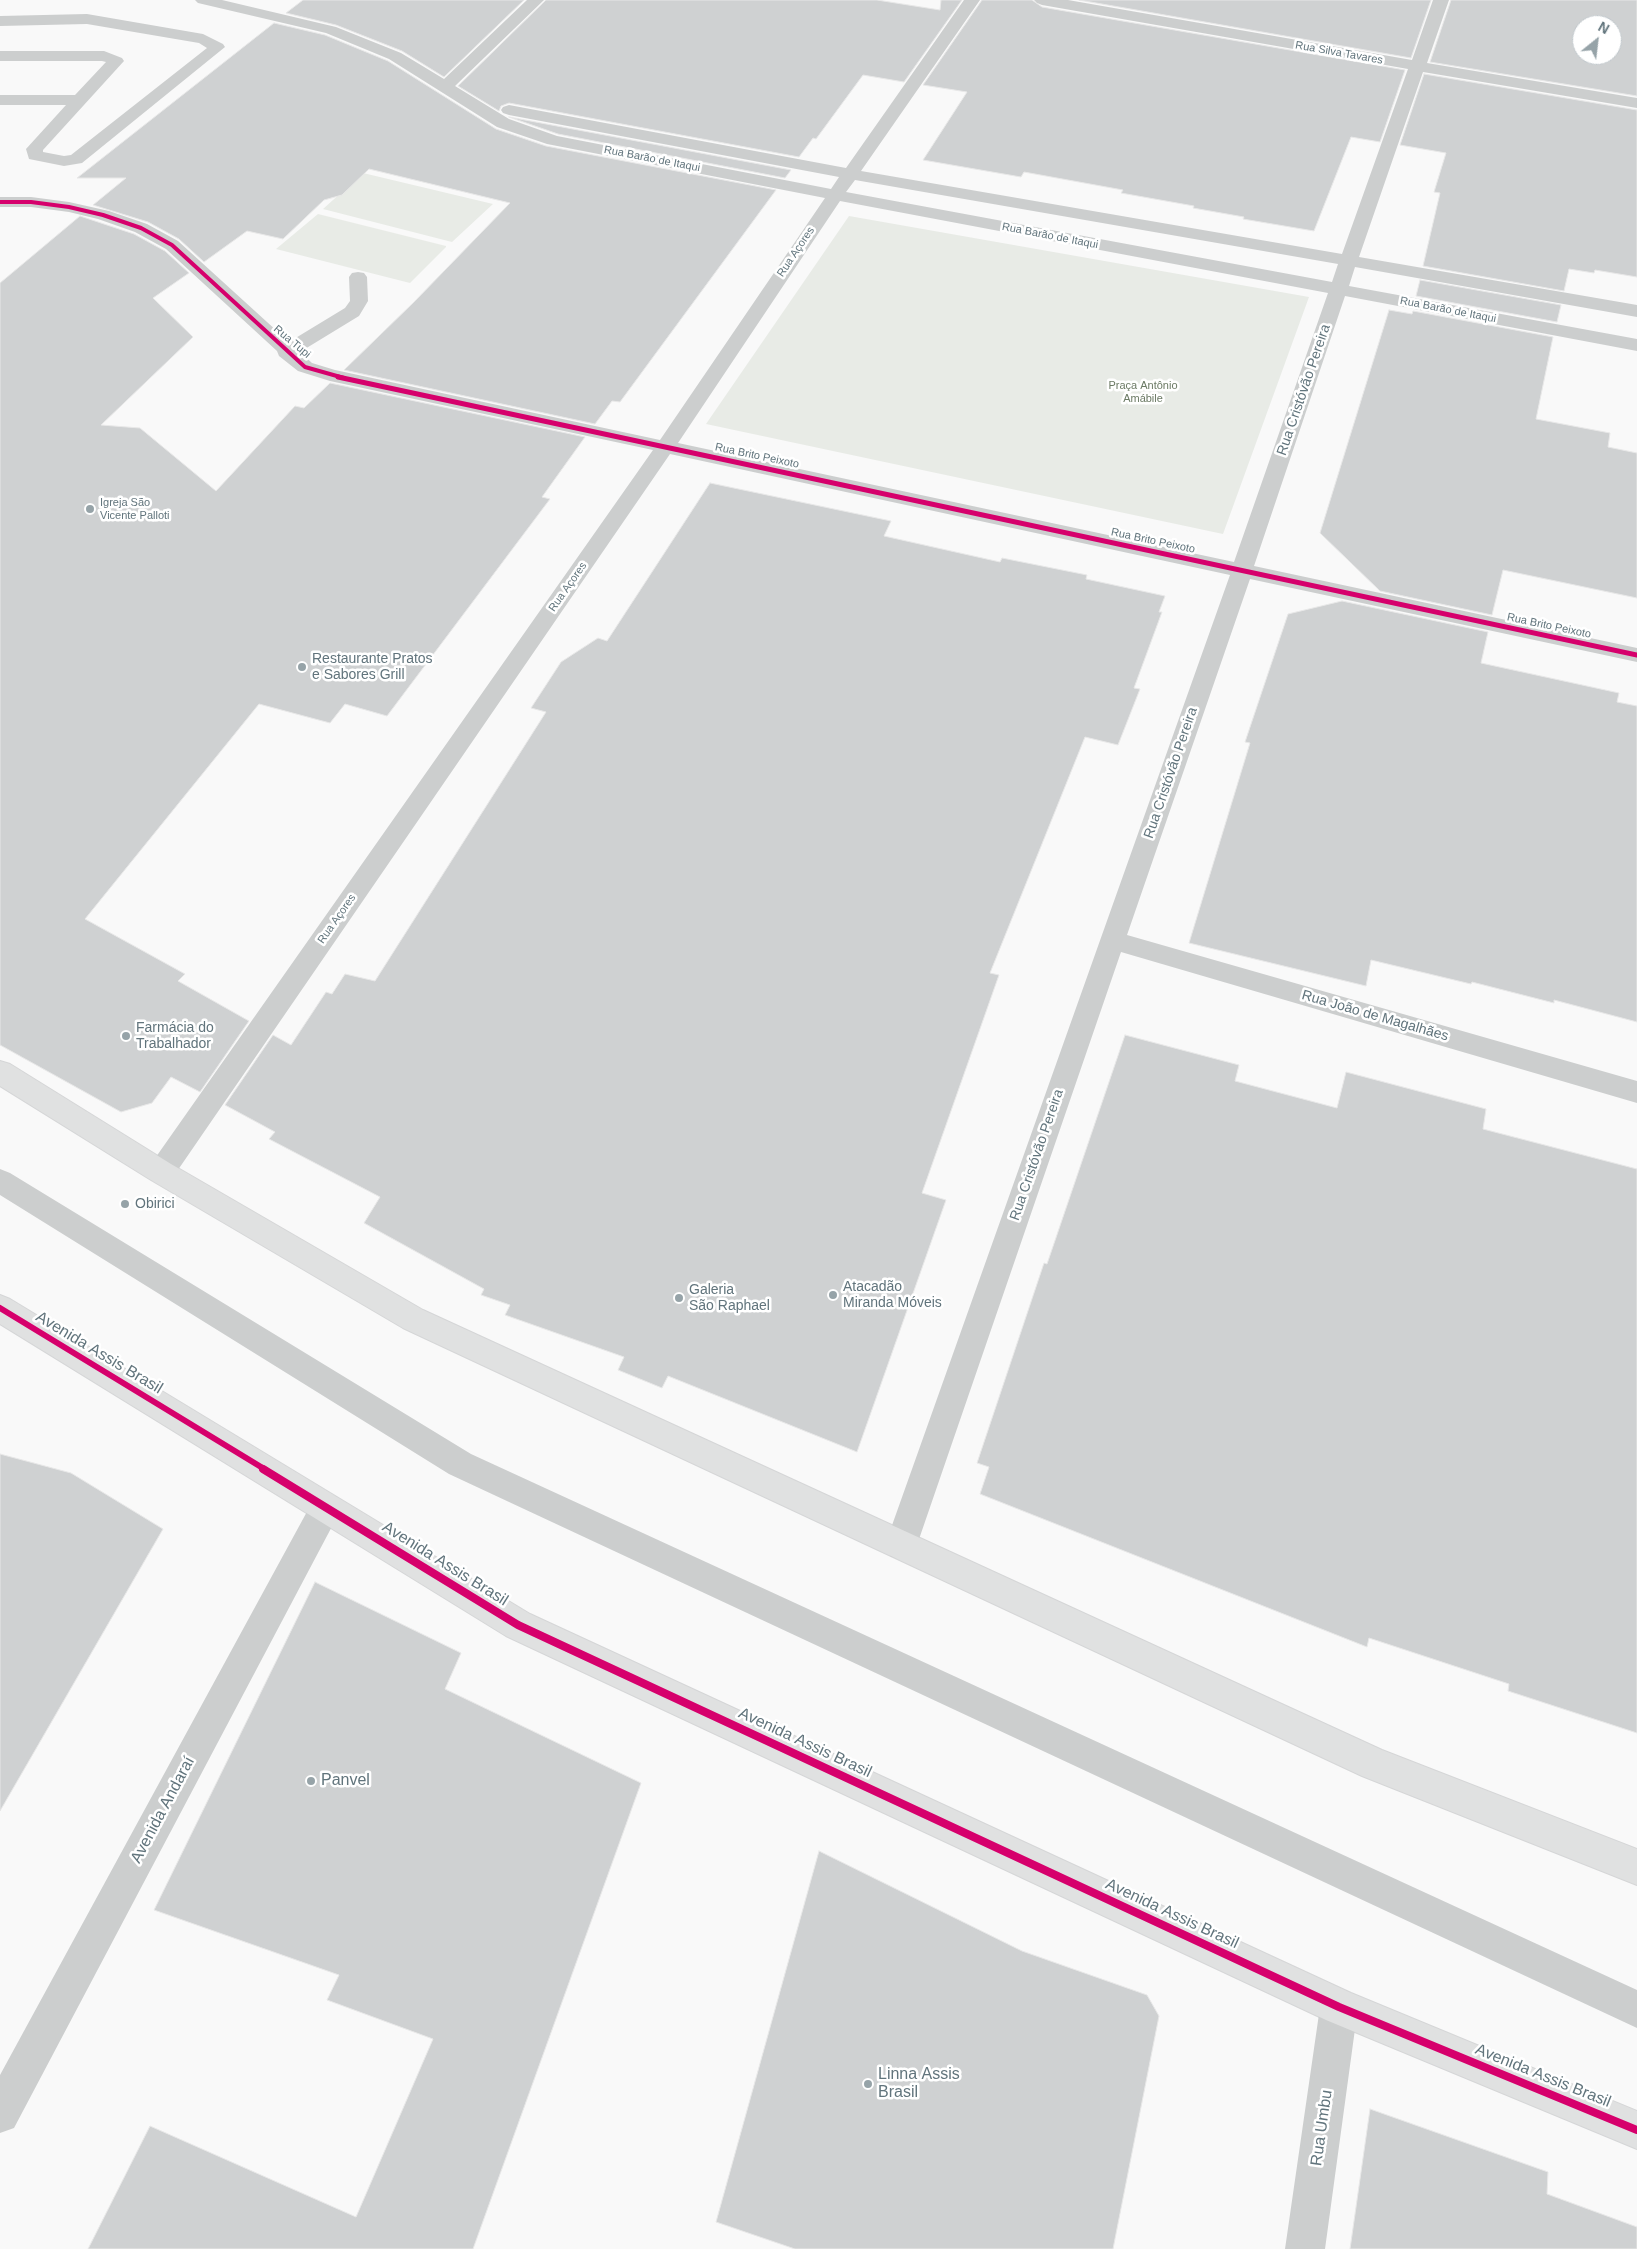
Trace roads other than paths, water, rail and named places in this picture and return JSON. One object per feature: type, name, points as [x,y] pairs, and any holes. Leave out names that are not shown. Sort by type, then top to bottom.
[{"type":"main road","points":[[0,1072],[161,1172],[413,1319],[1374,1764],[1637,1867]]},
{"type":"main road","name":"Avenida Assis Brasil","points":[[0,1308],[518,1625],[1339,2007],[1637,2130]]},
{"type":"street","name":"Rua Barão de Itaqui","points":[[203,0],[331,30],[395,56],[503,123],[553,140],[835,195],[1637,345]]},
{"type":"street","points":[[445,87],[536,0]]},
{"type":"street","name":"Rua Açores","points":[[161,1172],[665,447],[835,195],[972,0]]},
{"type":"street","name":"Rua Silva Tavares","points":[[1042,0],[1637,103]]},
{"type":"street","name":"Rua Cristóvão Pereira","points":[[901,1545],[1242,571],[1338,290],[1441,0]]},
{"type":"street","points":[[0,21],[87,19],[203,38],[217,47],[76,159],[64,161],[35,155],[34,149],[116,61],[104,56],[0,56]]},
{"type":"street","points":[[0,100],[78,100]]},
{"type":"street","name":"Rua Barão de Itaqui","points":[[470,103],[850,174],[1637,311]]},
{"type":"street","name":"Rua Tupi","points":[[0,202],[31,202],[69,207],[103,215],[141,228],[172,245],[304,367],[330,375],[665,447]]},
{"type":"street","points":[[286,352],[352,312],[359,301],[358,278]]},
{"type":"street","name":"Rua Brito Peixoto","points":[[665,447],[1637,655]]},
{"type":"street","name":"Rua João de Magalhães","points":[[1112,940],[1637,1092]]},
{"type":"street","points":[[0,1181],[460,1464],[1637,2009]]},
{"type":"street","name":"Avenida Andaraí","points":[[0,2114],[326,1507]]},
{"type":"street","name":"Rua Umbu","points":[[1305,2249],[1339,2007]]},
{"type":"place","name":"Igreja São Vicente Palloti","points":[[90,509]]},
{"type":"place","name":"Restaurante Pratos e Sabores Grill","points":[[302,667]]},
{"type":"place","name":"Farmácia do Trabalhador","points":[[126,1036]]},
{"type":"place","name":"Obirici","points":[[125,1204]]},
{"type":"place","name":"Atacadão Miranda Móveis","points":[[833,1295]]},
{"type":"place","name":"Galeria São Raphael","points":[[679,1298]]},
{"type":"place","name":"Panvel","points":[[311,1781]]},
{"type":"place","name":"Linna Assis Brasil","points":[[868,2084]]},
{"type":"park label","name":"Praça Antônio Amábile","points":[[1143,392]]}]
